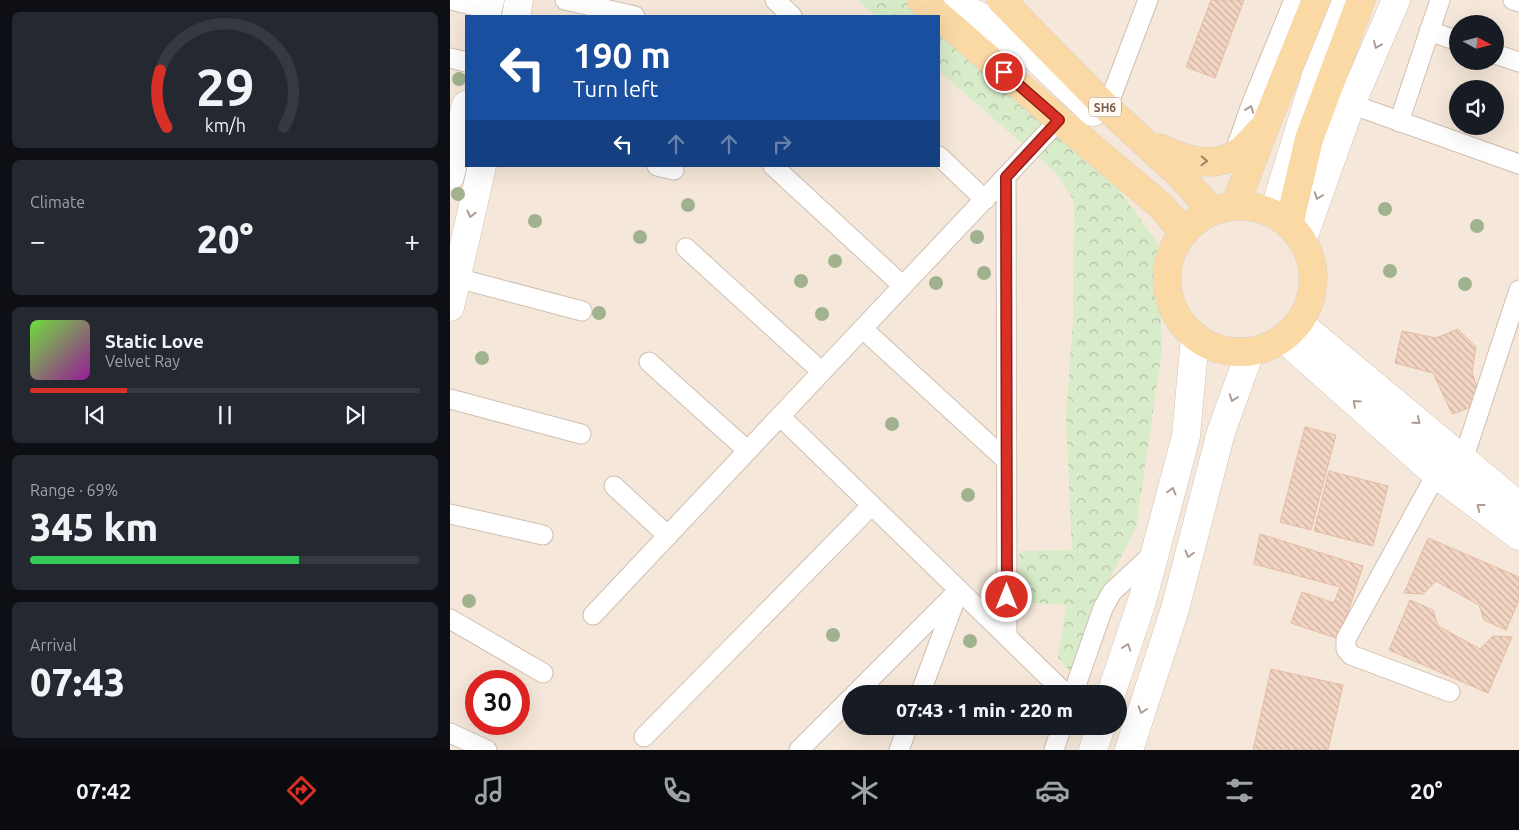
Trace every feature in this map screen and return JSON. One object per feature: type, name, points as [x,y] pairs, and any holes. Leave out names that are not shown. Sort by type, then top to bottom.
[{"type":"main road","points":[[516,15],[519,0]]},
{"type":"main road","points":[[921,0],[938,15]]},
{"type":"main road","name":"SH6","points":[[1001,0],[1107,108],[1180,175],[1260,217]]},
{"type":"main road","points":[[1260,217],[1266,124],[1316,0]]},
{"type":"main road","points":[[1260,217],[1299,70],[1327,0]]},
{"type":"main road","points":[[1260,217],[1347,0]]},
{"type":"main road","points":[[1260,217],[1309,139],[1361,0]]},
{"type":"main road","points":[[1260,217],[1311,261],[1313,283],[1309,304],[1291,331],[1267,348],[1250,352],[1230,352],[1212,347],[1195,338],[1182,325],[1172,309],[1167,292],[1168,267],[1176,244],[1191,224],[1260,217],[1351,104],[1396,0]]},
{"type":"main road","points":[[965,6],[987,40],[1148,181],[1155,201]]},
{"type":"main road","points":[[965,6],[1001,25],[1156,170],[1180,175]]},
{"type":"main road","points":[[940,17],[1161,206],[1184,233]]},
{"type":"main road","points":[[450,171],[460,113]]},
{"type":"main road","points":[[1142,140],[1179,157],[1205,163],[1226,160],[1244,150],[1266,124]]},
{"type":"main road","points":[[450,307],[482,167]]},
{"type":"main road","points":[[1291,331],[1456,454],[1519,506]]},
{"type":"main road","points":[[1291,331],[1436,474],[1519,536]]},
{"type":"main road","points":[[1114,685],[1143,598],[1186,436],[1195,338]]},
{"type":"main road","points":[[1129,750],[1175,609],[1221,432],[1250,352]]},
{"type":"main road","points":[[1093,750],[1098,735]]},
{"type":"street","points":[[452,0],[488,8]]},
{"type":"street","points":[[565,0],[631,15]]},
{"type":"street","points":[[775,0],[791,15]]},
{"type":"street","points":[[1107,108],[1148,0]]},
{"type":"street","points":[[1234,155],[1251,105],[1294,0]]},
{"type":"street","points":[[1399,122],[1440,0]]},
{"type":"street","points":[[1513,0],[1519,2]]},
{"type":"street","points":[[1429,31],[1449,38]]},
{"type":"street","points":[[1504,57],[1519,62]]},
{"type":"street","points":[[450,58],[465,62]]},
{"type":"street","points":[[1351,104],[1519,164]]},
{"type":"street","points":[[593,616],[1059,120]]},
{"type":"street","points":[[940,157],[985,200]]},
{"type":"street","points":[[774,167],[903,286]]},
{"type":"street","points":[[1006,177],[1007,636]]},
{"type":"street","points":[[686,248],[822,372]]},
{"type":"street","points":[[456,278],[582,311]]},
{"type":"street","points":[[1450,692],[1351,655],[1346,648],[1346,638],[1436,474],[1456,454],[1519,290]]},
{"type":"street","points":[[863,329],[1007,461]]},
{"type":"street","points":[[649,362],[748,450]]},
{"type":"street","points":[[450,399],[581,434]]},
{"type":"street","points":[[780,417],[1057,685]]},
{"type":"street","points":[[614,486],[668,536]]},
{"type":"street","points":[[644,736],[872,505]]},
{"type":"street","points":[[450,514],[543,536]]},
{"type":"street","points":[[1077,685],[1103,608],[1112,592],[1156,551]]},
{"type":"street","points":[[864,685],[959,590]]},
{"type":"street","points":[[923,685],[959,590]]},
{"type":"street","points":[[450,618],[543,673]]},
{"type":"street","points":[[799,750],[842,707]]},
{"type":"street","points":[[450,733],[487,750]]},
{"type":"street","points":[[899,750],[905,735]]},
{"type":"street","points":[[1054,750],[1059,735]]},
{"type":"shaded area","points":[[450,0],[1519,0],[1519,750],[450,750]]},
{"type":"green space","points":[[857,0],[905,0],[923,15],[875,15]]},
{"type":"green space","points":[[940,30],[1103,167],[1158,244],[1162,350],[1136,528],[1109,580],[1072,674],[1058,658],[1066,605],[1020,602],[1019,551],[1072,550],[1066,417],[1073,320],[1074,201],[1058,175],[940,72]]},
{"type":"building","points":[[1211,0],[1244,0],[1215,78],[1186,67]]},
{"type":"building","points":[[1458,329],[1476,347],[1472,372],[1482,403],[1452,414],[1433,373],[1395,363],[1402,331],[1436,338]]},
{"type":"building","points":[[1305,427],[1336,435],[1311,530],[1280,522]]},
{"type":"building","points":[[1329,471],[1388,486],[1373,546],[1314,531]]},
{"type":"building","points":[[1260,534],[1363,566],[1339,639],[1291,623],[1302,592],[1334,603],[1340,587],[1254,564]]},
{"type":"building","points":[[1428,538],[1519,577],[1519,600],[1506,630],[1484,620],[1479,605],[1436,581],[1423,594],[1404,593]]},
{"type":"building","points":[[1410,600],[1433,610],[1438,626],[1480,649],[1493,636],[1512,637],[1488,693],[1389,650]]},
{"type":"building","points":[[1271,669],[1343,685],[1328,750],[1253,750]]},
{"type":"route","points":[[1004,72],[1059,120],[1006,177],[1007,597]]}]
